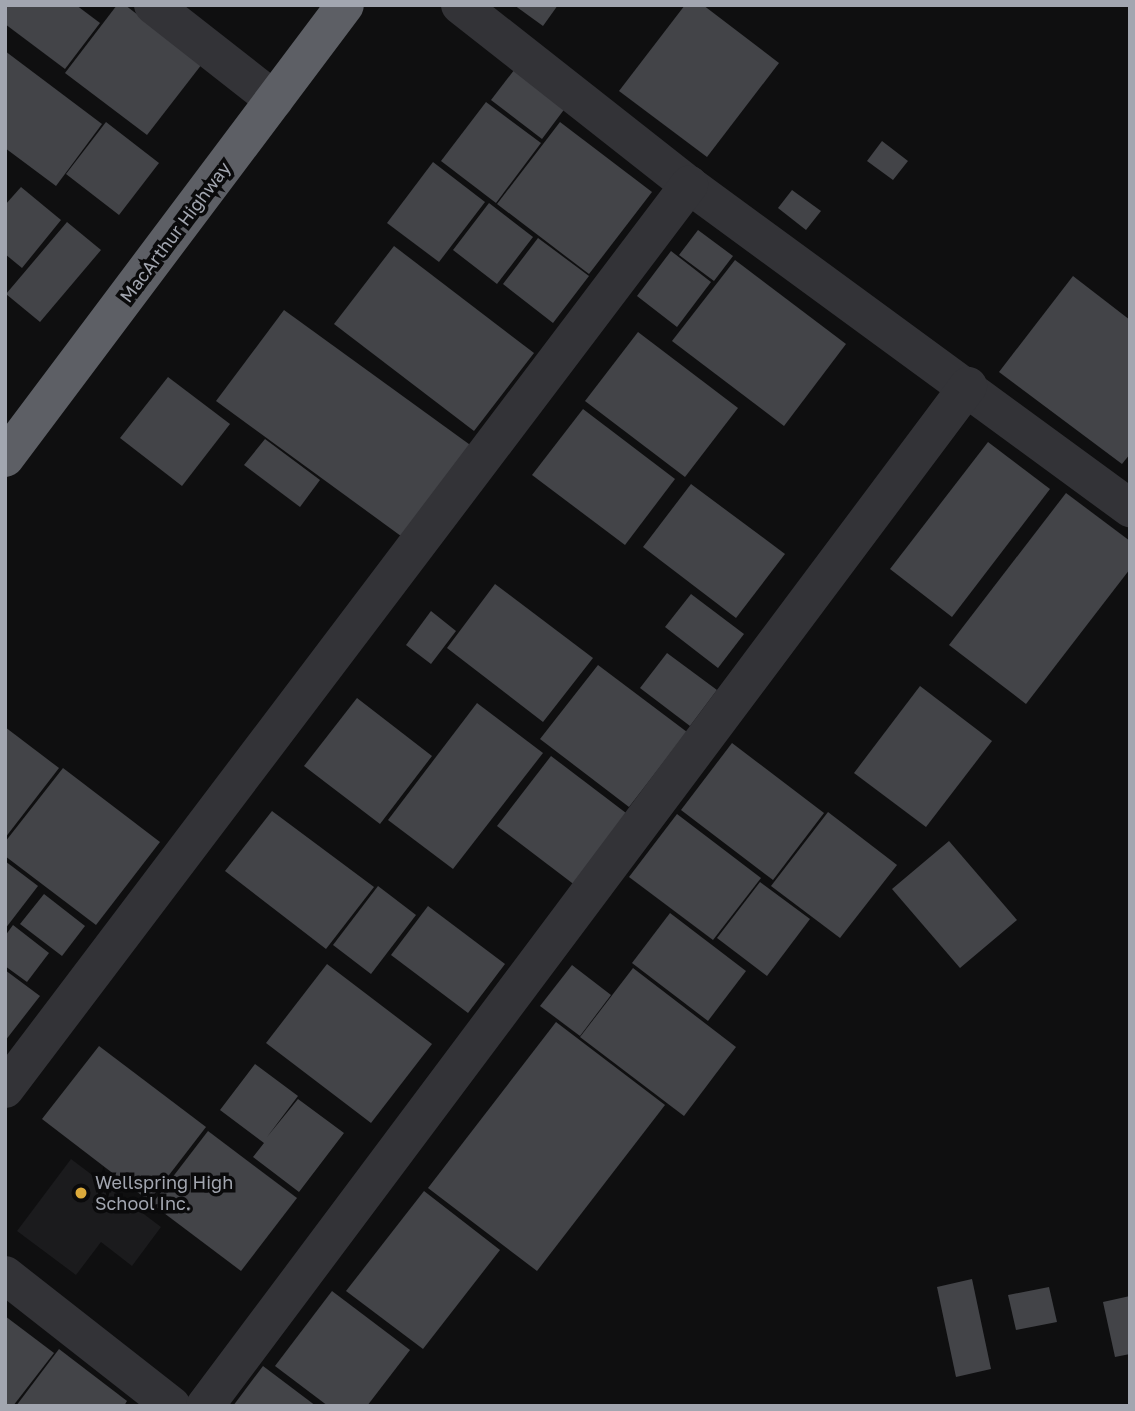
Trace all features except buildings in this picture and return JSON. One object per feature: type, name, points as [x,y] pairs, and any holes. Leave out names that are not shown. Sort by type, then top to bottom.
[{"type":"highway","name":"MacArthur Highway","points":[[5,458],[345,5]]},
{"type":"street","points":[[153,5],[274,100]]},
{"type":"street","points":[[460,5],[689,185],[1130,508]]},
{"type":"street","points":[[5,1089],[689,185]]},
{"type":"street","points":[[205,1406],[968,387]]},
{"type":"street","points":[[5,1275],[172,1406]]},
{"type":"shaded area","name":"Wellspring High School Inc.","points":[[71,1159],[161,1227],[132,1266],[101,1242],[76,1275],[17,1231]]},
{"type":"place","name":"Wellspring High School Inc.","points":[[81,1193]]}]
